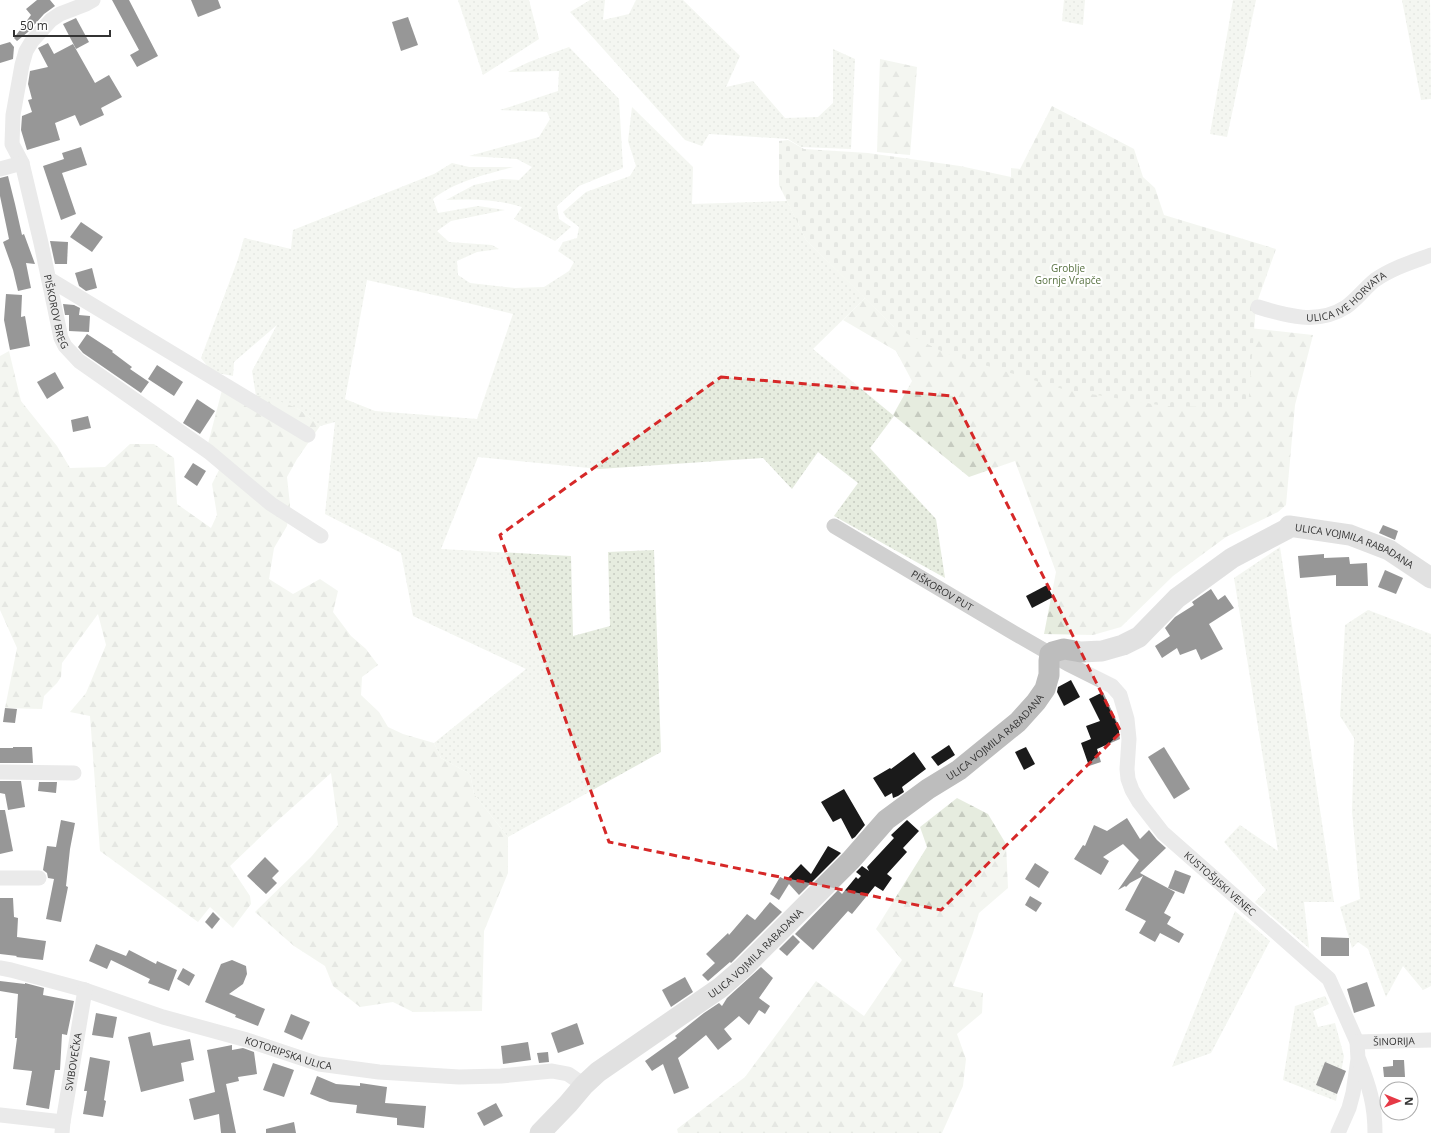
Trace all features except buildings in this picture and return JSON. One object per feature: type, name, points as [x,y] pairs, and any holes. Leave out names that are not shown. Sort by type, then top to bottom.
[{"type":"street","name":"PIŠKOROV BREG","points":[[93,0],[60,14],[51,20],[32,41],[26,51],[16,90],[12,131],[12,144],[22,163],[61,338],[65,346],[79,361],[209,452],[271,504],[321,536]]},
{"type":"street","points":[[0,169],[22,163]]},
{"type":"street","name":"ULICA IVE HORVATA","points":[[1258,307],[1282,315],[1297,317],[1319,317],[1333,314],[1346,306],[1375,280],[1391,270],[1431,255]]},
{"type":"street","points":[[49,279],[308,435]]},
{"type":"street","name":"PIŠKOROV PUT","points":[[834,526],[1050,654]]},
{"type":"street","name":"ULICA VOJMILA RABADANA","points":[[540,1133],[584,1085],[614,1060],[720,988],[742,969],[852,860],[886,820],[928,789],[959,770],[1018,722],[1036,702],[1044,689],[1049,674],[1050,654],[1058,650],[1081,652],[1102,651],[1123,645],[1139,637],[1177,598],[1232,558],[1287,529],[1289,526],[1350,535],[1389,550],[1431,578]]},
{"type":"street","name":"KUSTOŠIJSKI VENEC","points":[[1050,654],[1107,682],[1120,695],[1127,719],[1129,739],[1127,770],[1128,779],[1139,802],[1163,833],[1329,979],[1357,1042],[1358,1059],[1349,1108],[1338,1133]]},
{"type":"street","points":[[0,772],[74,773]]},
{"type":"street","points":[[0,878],[39,878]]},
{"type":"street","name":"KOTORIPSKA ULICA","points":[[0,968],[85,990],[163,1017],[247,1040],[320,1064],[379,1072],[459,1077],[501,1076],[552,1071],[568,1074],[584,1085]]},
{"type":"street","name":"SVIBOVEČKA","points":[[62,1128],[85,990]]},
{"type":"street","name":"ŠINORIJA","points":[[1357,1042],[1431,1040]]},
{"type":"street","points":[[1358,1059],[1373,1102],[1375,1133]]},
{"type":"street","points":[[0,1115],[62,1128]]},
{"type":"highlighted area","points":[[721,377],[953,396],[1121,732],[941,910],[609,842],[500,535]]},
{"type":"green space","points":[[458,0],[529,0],[539,39],[483,75]]},
{"type":"green space","points":[[590,0],[605,0],[603,20],[629,14],[636,0],[683,0],[740,56],[726,87],[753,81],[785,118],[818,117],[833,103],[833,49],[855,59],[851,149],[801,147],[788,139],[709,134],[702,146],[685,140],[570,12]]},
{"type":"green space","points":[[1064,0],[1085,0],[1083,25],[1062,21]]},
{"type":"green space","points":[[1233,0],[1256,0],[1227,137],[1210,134]]},
{"type":"green space","points":[[1402,0],[1430,0],[1431,99],[1421,100]]},
{"type":"green space","points":[[569,47],[619,99],[623,168],[579,186],[557,206],[559,219],[571,227],[555,241],[514,219],[522,207],[503,202],[484,200],[446,200],[474,185],[502,179],[519,180],[532,167],[517,159],[469,156],[539,137],[550,119],[547,112],[500,110],[558,91],[559,71],[508,72],[529,62]]},
{"type":"green space","points":[[880,59],[917,67],[910,155],[877,152]]},
{"type":"green space","name":"Groblje Gornje Vrapče","points":[[1052,106],[1134,149],[1143,177],[1155,188],[1164,215],[1276,249],[1256,305],[1248,408],[1165,406],[1066,390],[945,353],[894,327],[806,240],[779,185],[779,141],[788,140],[804,149],[868,153],[960,166],[1011,177],[1011,168],[1020,169]]},
{"type":"green space","points":[[632,107],[693,167],[692,204],[787,201],[806,240],[865,298],[813,349],[894,416],[870,448],[936,519],[945,578],[834,516],[858,483],[818,452],[792,489],[763,458],[599,469],[478,457],[441,549],[571,556],[573,636],[610,626],[608,552],[654,550],[661,752],[508,837],[474,794],[470,774],[441,758],[434,743],[526,669],[413,616],[401,553],[325,514],[335,422],[320,426],[299,409],[256,396],[252,371],[277,325],[234,362],[233,376],[212,372],[201,358],[238,259],[244,238],[291,249],[293,230],[434,174],[452,163],[469,167],[513,167],[461,183],[433,199],[438,213],[478,206],[505,210],[451,221],[437,231],[449,242],[492,245],[499,249],[477,252],[457,261],[458,275],[470,283],[515,288],[544,287],[569,271],[574,262],[558,251],[563,242],[577,238],[579,227],[566,217],[563,212],[586,192],[630,176],[636,166],[628,141]],"holes":[[[367,280],[513,314],[477,419],[375,411],[345,399]]]},
{"type":"green space","points":[[865,298],[894,327],[1241,327],[1313,335],[1295,405],[1286,505],[1278,512],[1226,537],[1173,576],[1121,627],[1093,635],[1044,634],[1056,572],[1015,461],[969,477],[893,415],[912,381],[896,351],[843,320]]},
{"type":"green space","points":[[9,351],[21,401],[57,446],[70,468],[105,467],[130,444],[154,444],[174,458],[177,504],[211,528],[217,515],[212,484],[222,464],[205,455],[222,390],[274,399],[299,409],[320,426],[297,459],[287,477],[290,505],[287,526],[274,548],[269,579],[293,594],[320,579],[338,591],[333,612],[351,636],[366,649],[378,665],[362,677],[361,695],[379,712],[388,727],[403,734],[434,743],[441,758],[470,774],[474,794],[508,837],[508,873],[484,931],[482,1011],[413,1012],[393,1002],[360,1007],[333,986],[325,966],[294,946],[255,912],[311,857],[338,825],[331,773],[230,866],[250,896],[251,904],[233,928],[210,907],[198,922],[100,851],[90,716],[70,712],[86,693],[106,645],[98,614],[62,663],[61,677],[44,696],[42,709],[5,708],[17,648],[0,610],[0,356]]},
{"type":"green space","points":[[1280,547],[1334,902],[1304,902],[1309,948],[1255,902],[1266,890],[1224,842],[1240,825],[1278,851],[1234,578]]},
{"type":"green space","points":[[1368,610],[1431,634],[1431,986],[1423,990],[1403,966],[1386,997],[1368,949],[1358,942],[1352,948],[1340,907],[1360,899],[1352,811],[1354,738],[1340,716],[1345,625]]},
{"type":"green space","points":[[957,798],[988,814],[1006,844],[1008,888],[979,913],[953,986],[983,993],[982,1013],[957,1034],[966,1059],[963,1086],[942,1133],[678,1133],[677,1129],[745,1077],[816,981],[864,1016],[902,960],[876,929],[927,847],[920,827]]},
{"type":"green space","points":[[1235,911],[1270,941],[1211,1053],[1172,1067]]},
{"type":"green space","points":[[1325,996],[1329,1004],[1313,1011],[1318,1027],[1335,1023],[1344,1056],[1336,1101],[1283,1080],[1295,1006]]}]
